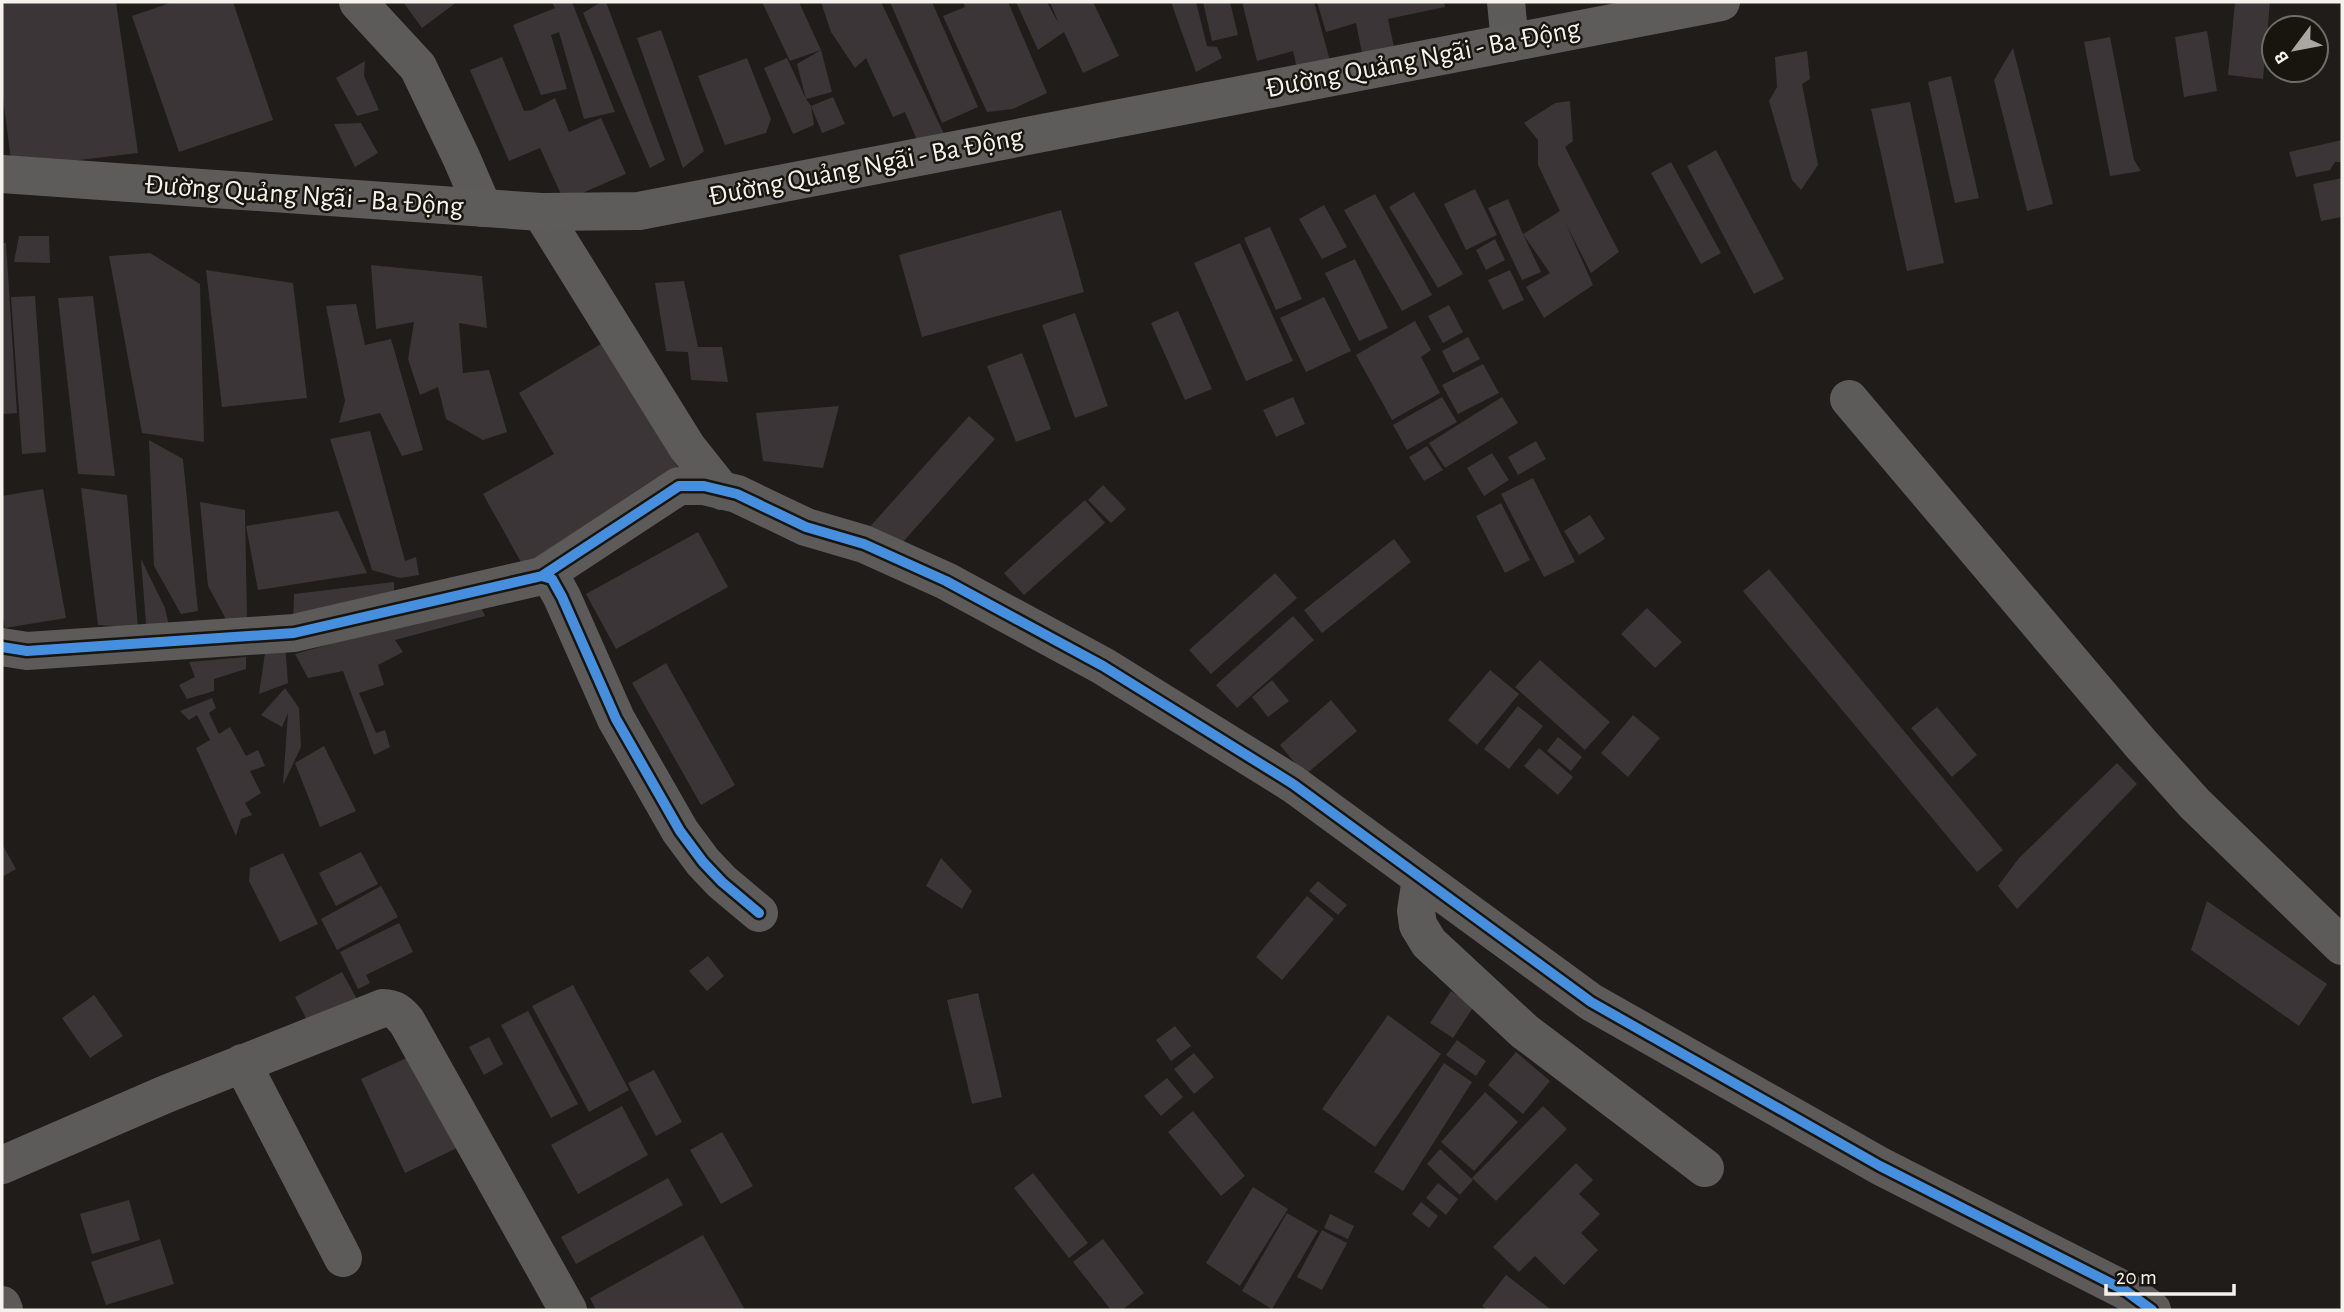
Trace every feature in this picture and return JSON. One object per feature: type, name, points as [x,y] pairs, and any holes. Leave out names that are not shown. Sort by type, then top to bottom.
[{"type":"main road","name":"Đường Quảng Ngãi - Ba Động","points":[[2,174],[541,212],[639,211],[1721,2]]},
{"type":"street","points":[[358,2],[418,67],[482,208]]},
{"type":"street","points":[[1506,2],[1510,43]]},
{"type":"street","points":[[541,212],[687,447],[722,491]]},
{"type":"street","points":[[1849,400],[2177,784],[2342,946]]},
{"type":"street","points":[[2,647],[27,651],[294,633],[542,576],[679,486],[704,486],[737,494],[806,527],[864,544],[946,581],[1103,666],[1293,784],[1591,1002],[1880,1166],[2126,1291],[2152,1310]]},
{"type":"street","points":[[542,576],[552,579],[562,597],[616,719],[680,831],[722,882],[759,913]]},
{"type":"street","points":[[1421,878],[1416,911],[1418,925],[1429,943],[1524,1031],[1705,1168]]},
{"type":"street","points":[[2,1165],[242,1063],[383,1008],[391,1008],[407,1022],[568,1310]]},
{"type":"street","points":[[242,1063],[343,1258]]},
{"type":"street","points":[[2,1305],[4,1310]]},
{"type":"building","points":[[2,2],[116,2],[138,153],[12,168],[2,90]]},
{"type":"building","points":[[173,2],[233,2],[273,120],[179,152],[132,16]]},
{"type":"building","points":[[403,2],[457,2],[422,28]]},
{"type":"building","points":[[552,2],[572,2],[615,112],[584,119],[559,32],[551,35],[567,89],[541,95],[513,25],[555,8]]},
{"type":"building","points":[[601,2],[606,2],[665,160],[650,168],[583,13]]},
{"type":"building","points":[[762,2],[799,2],[821,50],[790,61]]},
{"type":"building","points":[[821,2],[881,2],[945,136],[920,147],[905,112],[893,117],[866,58],[855,68],[831,32]]},
{"type":"building","points":[[890,2],[932,2],[978,107],[942,123]]},
{"type":"building","points":[[963,2],[1008,2],[1047,93],[1013,109],[987,112],[943,16],[965,7]]},
{"type":"building","points":[[1016,2],[1047,2],[1059,24],[1050,2],[1093,2],[1119,56],[1083,73],[1064,32],[1038,50]]},
{"type":"building","points":[[1171,2],[1196,2],[1207,46],[1217,47],[1222,58],[1196,72]]},
{"type":"building","points":[[1203,2],[1230,2],[1238,35],[1212,41]]},
{"type":"building","points":[[1242,2],[1314,2],[1330,61],[1297,69],[1293,51],[1257,61]]},
{"type":"building","points":[[1317,2],[1444,2],[1445,7],[1388,19],[1394,47],[1362,53],[1356,23],[1326,32]]},
{"type":"building","points":[[2235,2],[2270,2],[2269,14],[2260,14],[2260,79],[2228,75]]},
{"type":"building","points":[[661,30],[704,151],[683,168],[637,38]]},
{"type":"building","points":[[2207,31],[2217,91],[2184,97],[2175,37]]},
{"type":"building","points":[[2110,37],[2134,160],[2141,171],[2110,176],[2084,42]]},
{"type":"building","points":[[2013,48],[2053,204],[2027,211],[1994,80]]},
{"type":"building","points":[[821,50],[832,92],[806,99],[797,64]]},
{"type":"building","points":[[1807,51],[1810,79],[1802,84],[1818,165],[1801,190],[1792,180],[1769,101],[1777,87],[1775,57]]},
{"type":"building","points":[[502,57],[524,111],[532,110],[555,98],[569,132],[601,118],[626,174],[564,201],[540,148],[509,161],[470,70]]},
{"type":"building","points":[[747,58],[771,119],[766,133],[725,145],[698,76]]},
{"type":"building","points":[[787,58],[811,106],[814,125],[793,134],[764,68]]},
{"type":"building","points":[[365,61],[364,76],[379,110],[357,116],[336,78]]},
{"type":"building","points":[[1951,76],[1979,198],[1955,203],[1928,82]]},
{"type":"building","points":[[833,97],[845,124],[822,133],[811,106]]},
{"type":"building","points":[[1570,101],[1573,141],[1565,147],[1619,252],[1591,273],[1566,224],[1593,285],[1544,318],[1526,287],[1550,273],[1523,234],[1560,211],[1538,165],[1538,140],[1524,123],[1555,103]]},
{"type":"building","points":[[1910,102],[1944,263],[1907,271],[1871,109]]},
{"type":"building","points":[[361,123],[378,153],[355,167],[334,124]]},
{"type":"building","points":[[2342,140],[2342,162],[2335,162],[2330,170],[2296,177],[2289,152]]},
{"type":"building","points":[[1716,150],[1784,279],[1754,294],[1687,166]]},
{"type":"building","points":[[1671,162],[1721,253],[1701,264],[1651,173]]},
{"type":"building","points":[[2342,178],[2342,217],[2321,221],[2313,184]]},
{"type":"building","points":[[1475,189],[1497,235],[1466,250],[1444,204]]},
{"type":"building","points":[[1414,192],[1463,274],[1438,288],[1389,207]]},
{"type":"building","points":[[1375,194],[1432,295],[1402,311],[1344,210]]},
{"type":"building","points":[[1508,199],[1541,272],[1522,280],[1488,208]]},
{"type":"building","points":[[1324,205],[1347,247],[1322,259],[1299,219]]},
{"type":"building","points":[[1061,210],[1084,292],[922,337],[899,255]]},
{"type":"building","points":[[1270,227],[1302,299],[1276,310],[1244,238]]},
{"type":"building","points":[[19,236],[49,236],[50,263],[14,262]]},
{"type":"building","points":[[1495,239],[1505,260],[1486,270],[1476,250]]},
{"type":"building","points":[[2,243],[6,243],[17,413],[2,414]]},
{"type":"building","points":[[1240,243],[1293,361],[1246,381],[1194,263]]},
{"type":"building","points":[[150,253],[200,284],[204,442],[142,433],[109,256]]},
{"type":"building","points":[[1355,259],[1388,328],[1359,341],[1325,273]]},
{"type":"building","points":[[371,265],[482,276],[487,328],[459,323],[463,373],[489,370],[507,432],[483,440],[446,419],[438,387],[420,395],[408,359],[414,322],[376,329]]},
{"type":"building","points":[[206,270],[293,283],[307,398],[222,407]]},
{"type":"building","points":[[1510,270],[1524,300],[1503,310],[1488,280]]},
{"type":"building","points":[[684,281],[698,347],[722,347],[728,382],[691,380],[688,352],[666,351],[655,283]]},
{"type":"building","points":[[35,296],[46,452],[22,454],[11,297]]},
{"type":"building","points":[[93,296],[115,476],[78,474],[58,298]]},
{"type":"building","points":[[1324,297],[1351,351],[1306,372],[1280,318]]},
{"type":"building","points":[[356,304],[365,345],[391,339],[423,450],[402,456],[380,413],[339,423],[345,401],[326,306]]},
{"type":"building","points":[[1449,305],[1463,332],[1443,343],[1428,316]]},
{"type":"building","points":[[1178,311],[1212,389],[1185,400],[1151,323]]},
{"type":"building","points":[[1075,313],[1108,406],[1075,418],[1042,325]]},
{"type":"building","points":[[1415,321],[1431,350],[1421,357],[1440,393],[1392,420],[1356,355]]},
{"type":"building","points":[[1468,337],[1480,359],[1453,373],[1442,351]]},
{"type":"building","points":[[601,344],[679,469],[526,571],[483,494],[554,454],[519,393]]},
{"type":"building","points":[[1022,353],[1051,429],[1016,442],[987,366]]},
{"type":"building","points":[[1483,364],[1499,393],[1458,414],[1442,385]]},
{"type":"building","points":[[1293,397],[1305,424],[1276,437],[1263,410]]},
{"type":"building","points":[[1442,397],[1457,422],[1407,450],[1393,425]]},
{"type":"building","points":[[1502,397],[1518,423],[1445,468],[1429,443]]},
{"type":"building","points":[[839,406],[823,468],[763,461],[756,413]]},
{"type":"building","points":[[969,416],[995,439],[893,553],[867,530]]},
{"type":"building","points":[[370,431],[405,561],[416,557],[419,575],[400,578],[372,570],[330,439]]},
{"type":"building","points":[[149,440],[183,459],[198,611],[181,614],[154,566]]},
{"type":"building","points":[[1536,441],[1546,459],[1518,475],[1508,457]]},
{"type":"building","points":[[1427,446],[1443,470],[1424,481],[1409,457]]},
{"type":"building","points":[[1492,453],[1509,480],[1484,496],[1467,468]]},
{"type":"building","points":[[1533,478],[1575,562],[1544,577],[1501,494]]},
{"type":"building","points":[[1103,485],[1126,509],[1111,523],[1088,500]]},
{"type":"building","points":[[81,488],[127,495],[138,628],[98,625]]},
{"type":"building","points":[[43,489],[66,618],[5,628],[2,612],[2,496]]},
{"type":"building","points":[[1085,500],[1105,523],[1024,595],[1004,573]]},
{"type":"building","points":[[200,502],[245,510],[247,620],[228,623],[208,586]]},
{"type":"building","points":[[1501,503],[1530,560],[1505,573],[1476,516]]},
{"type":"building","points":[[338,511],[367,573],[258,590],[246,526]]},
{"type":"building","points":[[1590,515],[1605,539],[1579,555],[1564,531]]},
{"type":"building","points":[[698,532],[728,587],[616,649],[586,594]]},
{"type":"building","points":[[1394,539],[1411,562],[1322,633],[1304,610]]},
{"type":"building","points":[[141,559],[165,608],[170,630],[146,624]]},
{"type":"building","points":[[1769,569],[2003,850],[1977,872],[1743,591]]},
{"type":"building","points":[[1275,573],[1297,598],[1211,674],[1189,650]]},
{"type":"building","points":[[394,582],[394,603],[293,625],[294,594]]},
{"type":"building","points":[[479,602],[485,616],[395,640],[403,652],[378,665],[384,685],[359,693],[376,733],[385,730],[390,747],[374,755],[343,671],[308,678],[295,654]]},
{"type":"building","points":[[1647,608],[1682,642],[1655,668],[1621,634]]},
{"type":"building","points":[[1293,616],[1314,640],[1237,708],[1216,685]]},
{"type":"building","points":[[285,643],[288,683],[259,694],[266,646]]},
{"type":"building","points":[[246,657],[246,669],[214,679],[214,691],[187,699],[179,685],[195,677],[189,662]]},
{"type":"building","points":[[1540,660],[1610,722],[1585,750],[1515,687]]},
{"type":"building","points":[[666,663],[735,785],[701,805],[632,683]]},
{"type":"building","points":[[1490,670],[1519,694],[1477,745],[1448,720]]},
{"type":"building","points":[[1272,680],[1289,701],[1268,717],[1252,697]]},
{"type":"building","points":[[285,688],[299,708],[301,747],[283,785],[288,713],[282,727],[261,715]]},
{"type":"building","points":[[212,698],[216,708],[209,713],[219,734],[230,727],[246,756],[258,750],[265,766],[250,771],[261,793],[245,803],[252,815],[241,819],[236,836],[196,748],[210,740],[197,715],[189,720],[180,711]]},
{"type":"building","points":[[1331,700],[1357,731],[1305,775],[1280,745]]},
{"type":"building","points":[[1518,706],[1543,726],[1509,769],[1484,749]]},
{"type":"building","points":[[1937,707],[1977,755],[1952,777],[1911,728]]},
{"type":"building","points":[[1633,715],[1660,738],[1628,777],[1601,753]]},
{"type":"building","points":[[1558,737],[1582,757],[1571,771],[1547,751]]},
{"type":"building","points":[[324,746],[356,811],[320,827],[295,763]]},
{"type":"building","points":[[1539,748],[1573,777],[1558,795],[1524,766]]},
{"type":"building","points":[[2117,763],[2137,784],[2017,909],[1998,886],[2019,858]]},
{"type":"building","points":[[2,844],[16,869],[2,877]]},
{"type":"building","points":[[361,852],[378,884],[336,906],[319,873]]},
{"type":"building","points":[[283,853],[318,924],[280,942],[249,881],[250,868]]},
{"type":"building","points":[[941,858],[972,891],[962,909],[926,886]]},
{"type":"building","points":[[1318,881],[1347,905],[1338,915],[1309,891]]},
{"type":"building","points":[[381,886],[398,917],[337,950],[321,919]]},
{"type":"building","points":[[1307,896],[1334,919],[1282,980],[1256,957]]},
{"type":"building","points":[[2207,901],[2327,984],[2299,1026],[2191,950]]},
{"type":"building","points":[[399,923],[413,952],[366,975],[370,983],[358,989],[340,952]]},
{"type":"building","points":[[708,956],[724,976],[707,991],[689,971]]},
{"type":"building","points":[[342,972],[358,1001],[310,1026],[295,997]]},
{"type":"building","points":[[573,985],[629,1090],[589,1112],[532,1006]]},
{"type":"building","points":[[1451,991],[1474,1006],[1453,1038],[1430,1023]]},
{"type":"building","points":[[978,993],[1002,1097],[972,1104],[947,1000]]},
{"type":"building","points":[[94,995],[123,1036],[90,1058],[62,1018]]},
{"type":"building","points":[[528,1011],[578,1104],[551,1118],[501,1025]]},
{"type":"building","points":[[1388,1015],[1441,1054],[1375,1147],[1322,1109]]},
{"type":"building","points":[[1175,1026],[1191,1046],[1171,1061],[1156,1040]]},
{"type":"building","points":[[489,1037],[503,1064],[484,1075],[469,1047]]},
{"type":"building","points":[[1457,1040],[1486,1061],[1476,1076],[1446,1055]]},
{"type":"building","points":[[1516,1052],[1550,1081],[1523,1114],[1488,1085]]},
{"type":"building","points":[[1194,1053],[1214,1077],[1194,1094],[1174,1069]]},
{"type":"building","points":[[415,1054],[459,1147],[405,1173],[361,1079]]},
{"type":"building","points":[[1444,1063],[1472,1082],[1403,1191],[1374,1172]]},
{"type":"building","points":[[654,1070],[682,1122],[656,1136],[628,1083]]},
{"type":"building","points":[[1167,1078],[1183,1097],[1161,1116],[1144,1096]]},
{"type":"building","points":[[1485,1092],[1518,1122],[1474,1171],[1441,1142]]},
{"type":"building","points":[[622,1106],[648,1155],[578,1194],[551,1145]]},
{"type":"building","points":[[1543,1106],[1567,1129],[1496,1201],[1472,1178]]},
{"type":"building","points":[[1193,1111],[1245,1176],[1221,1196],[1168,1132]]},
{"type":"building","points":[[722,1132],[753,1186],[721,1204],[690,1150]]},
{"type":"building","points":[[1440,1149],[1473,1180],[1460,1195],[1427,1164]]},
{"type":"building","points":[[1576,1163],[1593,1180],[1579,1194],[1600,1214],[1581,1233],[1598,1250],[1564,1285],[1535,1256],[1519,1272],[1493,1247]]},
{"type":"building","points":[[1033,1173],[1088,1243],[1069,1258],[1014,1188]]},
{"type":"building","points":[[668,1178],[683,1205],[576,1264],[561,1237]]},
{"type":"building","points":[[1438,1183],[1458,1199],[1446,1215],[1426,1198]]},
{"type":"building","points":[[1253,1187],[1288,1209],[1240,1286],[1206,1263]]},
{"type":"building","points":[[129,1200],[140,1240],[92,1254],[80,1214]]},
{"type":"building","points":[[1421,1202],[1438,1216],[1429,1228],[1412,1214]]},
{"type":"building","points":[[1287,1213],[1318,1231],[1272,1309],[1242,1291]]},
{"type":"building","points":[[1330,1214],[1354,1226],[1348,1239],[1324,1228]]},
{"type":"building","points":[[1322,1230],[1347,1243],[1322,1290],[1297,1277]]},
{"type":"building","points":[[703,1235],[745,1310],[596,1310],[590,1298]]},
{"type":"building","points":[[160,1239],[174,1284],[106,1305],[91,1262]]},
{"type":"building","points":[[1103,1239],[1144,1293],[1122,1310],[1111,1310],[1073,1262]]},
{"type":"building","points":[[1506,1275],[1549,1308],[1488,1310],[1482,1306]]},
{"type":"cycle path","points":[[542,576],[679,486],[704,486],[737,494],[806,527],[864,544],[946,581],[1103,666],[1293,784],[1591,1002],[1880,1166],[2126,1291],[2152,1310]]},
{"type":"cycle path","points":[[2,647],[27,651],[294,633],[542,576],[552,579],[616,719],[680,831],[722,882],[759,913]]}]
